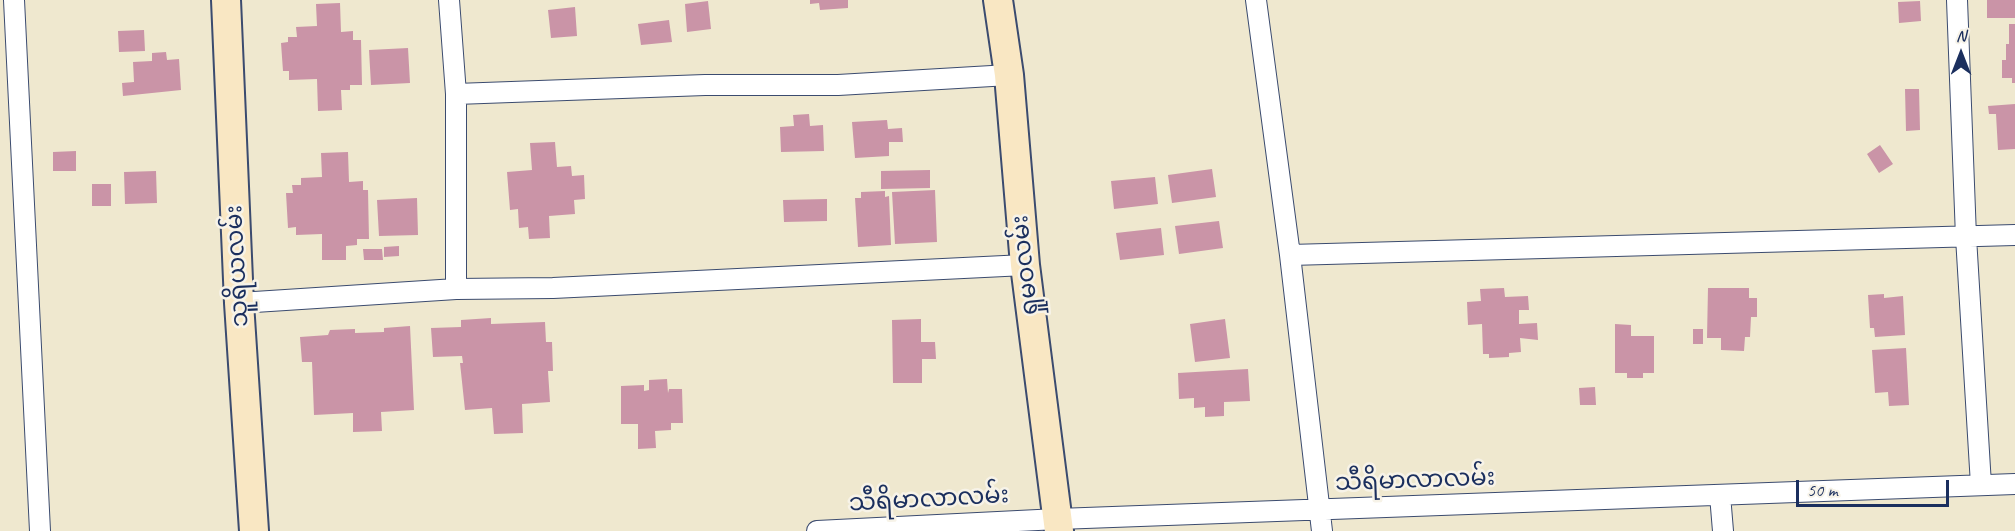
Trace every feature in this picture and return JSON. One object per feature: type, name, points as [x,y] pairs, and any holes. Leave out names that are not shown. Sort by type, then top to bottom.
[{"type":"street","points":[[14,0],[40,531]]},
{"type":"street","name":"သူရိယလမ်း","points":[[226,0],[239,303],[254,531]]},
{"type":"street","points":[[449,0],[456,94],[456,289]]},
{"type":"street","name":"ရှုမဝလမ်း","points":[[998,0],[1009,75],[1025,265],[1059,525]]},
{"type":"street","points":[[1256,0],[1290,255],[1322,531]]},
{"type":"street","points":[[1957,0],[1966,237],[1981,485]]},
{"type":"street","points":[[456,94],[705,85],[838,85],[1009,75]]},
{"type":"street","points":[[1290,255],[2015,236]]},
{"type":"street","points":[[239,303],[456,289],[564,288],[1025,265]]},
{"type":"street","name":"သီရိမာလာလမ်း","points":[[817,531],[1059,525],[1320,510],[2015,484]]},
{"type":"street","points":[[1720,495],[1723,531]]},
{"type":"building","points":[[810,0],[848,0],[848,8],[820,10],[819,3],[810,4]]},
{"type":"building","points":[[1987,0],[2015,0],[2015,18],[1987,18]]},
{"type":"building","points":[[708,1],[711,29],[687,32],[685,4]]},
{"type":"building","points":[[1920,1],[1921,21],[1899,23],[1898,2]]},
{"type":"building","points":[[340,3],[341,32],[353,31],[353,40],[361,40],[362,85],[350,85],[350,90],[341,90],[342,110],[318,111],[317,79],[289,80],[289,71],[283,71],[281,43],[288,42],[288,37],[297,37],[296,27],[317,26],[316,4]]},
{"type":"building","points":[[575,7],[577,36],[551,38],[548,10]]},
{"type":"building","points":[[669,20],[672,42],[641,45],[638,24]]},
{"type":"building","points":[[2009,24],[2015,24],[2015,83],[2012,83],[2012,78],[2002,78],[2002,60],[2006,60],[2006,44],[2009,44]]},
{"type":"building","points":[[144,30],[145,51],[119,52],[118,31]]},
{"type":"building","points":[[408,48],[410,83],[371,85],[369,50]]},
{"type":"building","points":[[166,52],[167,60],[179,59],[181,90],[123,96],[122,83],[134,82],[133,62],[152,61],[152,53]]},
{"type":"building","points":[[1905,89],[1919,89],[1920,130],[1906,131]]},
{"type":"building","points":[[2015,104],[2015,149],[1998,150],[1996,114],[1989,114],[1988,106]]},
{"type":"building","points":[[809,114],[810,126],[823,125],[824,151],[781,152],[780,127],[794,126],[793,115]]},
{"type":"building","points":[[887,120],[888,129],[902,128],[903,142],[889,142],[889,156],[855,158],[852,122]]},
{"type":"building","points":[[555,142],[557,167],[571,166],[572,176],[584,175],[585,199],[574,200],[575,214],[549,216],[550,238],[529,239],[528,227],[519,228],[518,209],[510,210],[507,172],[532,170],[530,143]]},
{"type":"building","points":[[1880,145],[1893,164],[1879,173],[1867,154]]},
{"type":"building","points":[[76,151],[76,171],[53,171],[53,152]]},
{"type":"building","points":[[348,152],[349,182],[363,181],[363,190],[368,190],[369,239],[357,239],[357,245],[346,246],[346,260],[322,260],[322,234],[296,235],[296,227],[288,228],[286,193],[293,193],[292,185],[301,185],[301,178],[322,177],[321,153]]},
{"type":"building","points":[[1212,169],[1216,197],[1172,203],[1168,175]]},
{"type":"building","points":[[930,170],[930,188],[881,189],[881,171]]},
{"type":"building","points":[[156,171],[157,203],[125,204],[124,172]]},
{"type":"building","points":[[1155,177],[1158,204],[1114,209],[1111,181]]},
{"type":"building","points":[[92,184],[111,184],[111,206],[92,206]]},
{"type":"building","points":[[935,190],[937,242],[895,244],[892,192]]},
{"type":"building","points":[[885,191],[885,197],[889,196],[891,245],[858,247],[855,198],[861,198],[861,192]]},
{"type":"building","points":[[417,198],[418,235],[379,236],[377,200]]},
{"type":"building","points":[[827,199],[827,221],[784,222],[783,200]]},
{"type":"building","points":[[1219,221],[1223,248],[1179,254],[1175,226]]},
{"type":"building","points":[[1161,228],[1164,255],[1120,260],[1116,233]]},
{"type":"building","points":[[399,246],[399,256],[384,257],[384,247]]},
{"type":"building","points":[[363,249],[382,249],[383,260],[364,260]]},
{"type":"building","points":[[1504,288],[1505,297],[1528,296],[1529,310],[1519,310],[1519,324],[1537,323],[1538,340],[1520,338],[1521,352],[1509,353],[1509,357],[1489,358],[1489,354],[1483,354],[1482,324],[1468,325],[1467,302],[1481,301],[1480,289]]},
{"type":"building","points":[[1708,288],[1749,288],[1749,298],[1757,298],[1757,317],[1751,317],[1750,337],[1745,337],[1744,351],[1721,350],[1721,338],[1707,338]]},
{"type":"building","points":[[1884,294],[1884,298],[1903,296],[1905,335],[1875,337],[1874,328],[1870,328],[1868,295]]},
{"type":"building","points":[[491,318],[491,324],[545,322],[546,342],[552,342],[553,371],[548,371],[550,402],[522,404],[523,433],[494,434],[492,408],[465,410],[460,363],[463,363],[462,356],[433,357],[431,328],[461,327],[461,320]]},
{"type":"building","points":[[921,319],[921,342],[935,342],[936,359],[922,359],[922,383],[893,383],[892,320]]},
{"type":"building","points":[[1225,319],[1230,358],[1195,362],[1190,324]]},
{"type":"building","points":[[1615,324],[1631,325],[1631,336],[1654,336],[1654,373],[1643,373],[1643,378],[1627,378],[1627,373],[1615,373]]},
{"type":"building","points":[[410,326],[414,410],[381,412],[382,431],[353,432],[353,413],[314,415],[312,362],[302,362],[300,337],[328,335],[330,330],[355,329],[355,333],[384,332],[384,328]]},
{"type":"building","points":[[1693,329],[1703,329],[1703,344],[1693,344]]},
{"type":"building","points":[[1906,348],[1909,405],[1889,406],[1888,392],[1875,393],[1872,350]]},
{"type":"building","points":[[1248,369],[1250,401],[1224,402],[1224,416],[1205,417],[1205,407],[1194,408],[1194,398],[1179,399],[1178,373]]},
{"type":"building","points":[[667,379],[668,393],[669,389],[682,389],[683,423],[671,423],[671,430],[655,431],[656,448],[638,449],[638,424],[621,424],[621,386],[644,385],[644,391],[649,390],[649,380]]},
{"type":"building","points":[[1595,387],[1596,405],[1580,405],[1579,388]]}]
